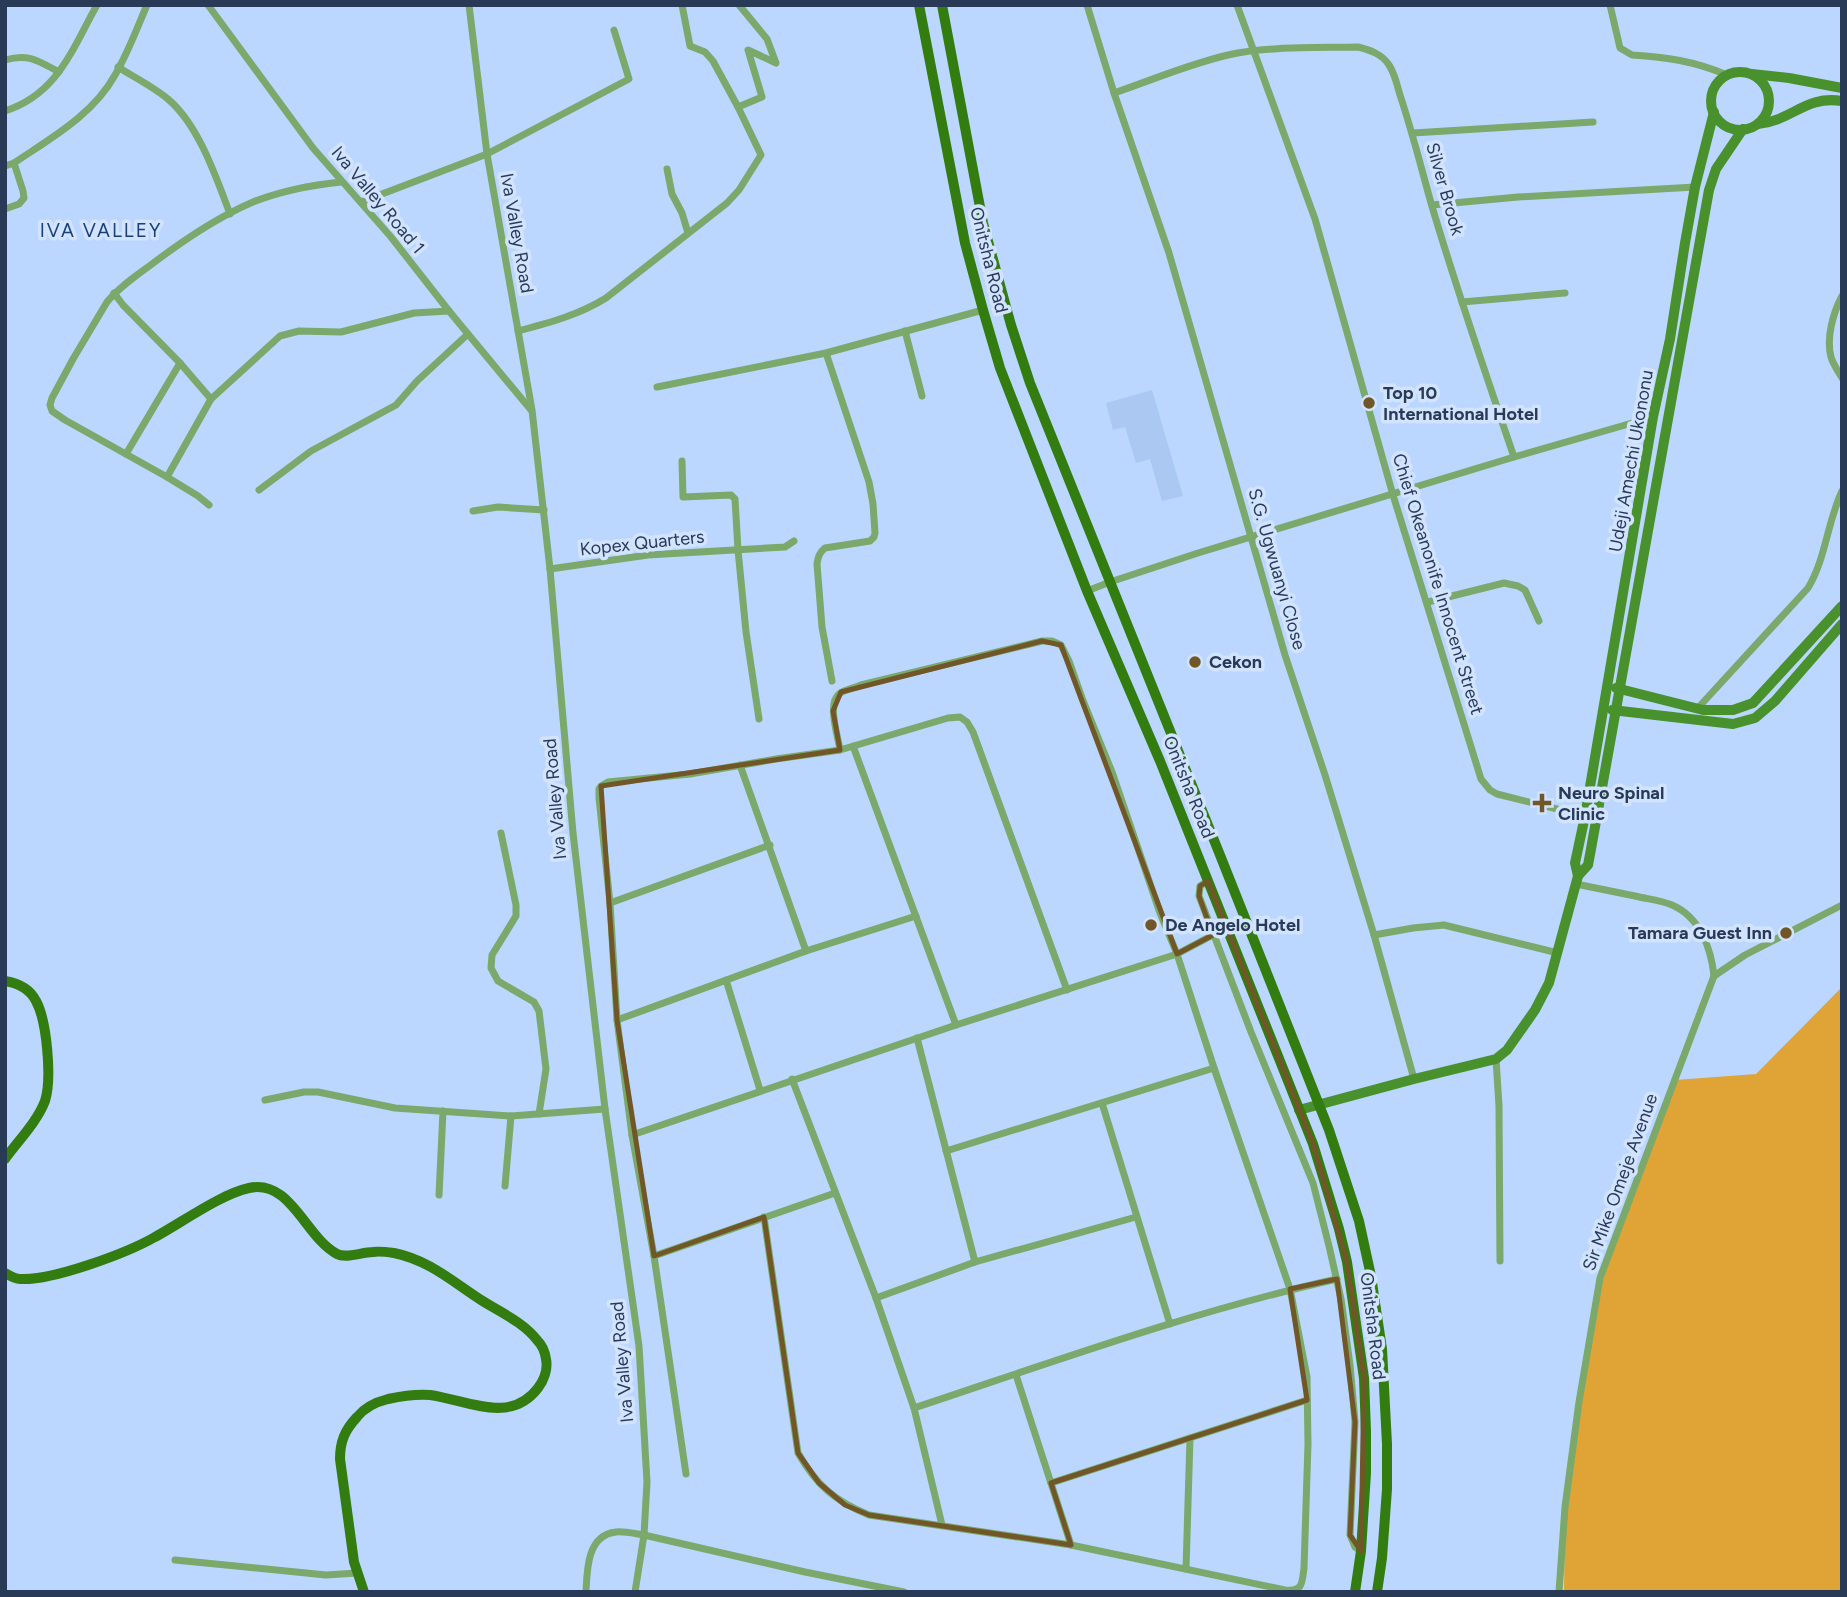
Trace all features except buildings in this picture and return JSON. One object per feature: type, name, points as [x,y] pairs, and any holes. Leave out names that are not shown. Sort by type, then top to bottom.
[{"type":"main road","name":"Onitsha Road","points":[[919,5],[962,230],[1000,368],[1087,592],[1160,761],[1300,1110],[1345,1251],[1364,1378],[1366,1473],[1361,1551],[1354,1592]]},
{"type":"main road","name":"Onitsha Road","points":[[942,5],[983,223],[1030,383],[1329,1130],[1359,1221],[1371,1276],[1381,1349],[1387,1444],[1387,1489],[1377,1592]]},
{"type":"main road","points":[[1842,88],[1741,72],[1727,75],[1715,87],[1712,104],[1718,120],[1734,129],[1743,130],[1778,120],[1817,100],[1842,101]]},
{"type":"main road","points":[[1749,74],[1763,84],[1769,100],[1764,117],[1758,124]]},
{"type":"main road","name":"Udeji Amechi Ukononu","points":[[1577,880],[1575,863],[1653,417],[1670,339],[1695,187],[1714,112]]},
{"type":"main road","name":"Udeji Amechi Ukononu","points":[[1577,880],[1588,865],[1590,857],[1709,190],[1716,169],[1743,130]]},
{"type":"main road","points":[[1670,339],[1681,342]]},
{"type":"main road","points":[[1608,686],[1696,709],[1733,710],[1753,703],[1842,606]]},
{"type":"main road","points":[[1604,708],[1733,724],[1755,718],[1776,701],[1842,624]]},
{"type":"main road","points":[[1300,1110],[1496,1059],[1507,1050],[1535,1010],[1549,983],[1577,880]]},
{"type":"main road","points":[[5,981],[26,989],[36,999],[46,1042],[49,1083],[44,1104],[5,1159]]},
{"type":"main road","points":[[5,1273],[18,1279],[39,1277],[115,1256],[152,1239],[235,1192],[258,1187],[282,1195],[308,1228],[338,1255],[343,1257],[376,1251],[423,1262],[441,1271],[537,1339],[543,1348],[546,1371],[542,1384],[523,1403],[487,1408],[428,1395],[402,1396],[374,1403],[348,1426],[342,1436],[340,1459],[352,1554],[364,1592]]},
{"type":"street","points":[[5,111],[22,106],[52,82],[97,5]]},
{"type":"street","points":[[5,166],[14,163],[76,121],[94,104],[115,75],[147,5]]},
{"type":"street","name":"Iva Valley Road 1","points":[[208,5],[313,148],[361,202],[532,410]]},
{"type":"street","name":"Iva Valley Road","points":[[469,5],[487,154],[532,410],[550,569],[573,833],[605,1109],[639,1346],[646,1465],[644,1535],[635,1592]]},
{"type":"street","points":[[518,331],[593,306],[606,298],[733,198],[760,158],[738,107],[713,61],[705,52],[690,46],[682,5]]},
{"type":"street","points":[[738,107],[762,97],[748,50],[776,63],[767,39],[739,5]]},
{"type":"street","name":"S.G. Ugwuanyi Close","points":[[1087,5],[1169,253],[1285,655],[1374,935],[1414,1079]]},
{"type":"street","name":"Chief Okeanonife Innocent Street","points":[[1237,5],[1315,219],[1394,495],[1481,779],[1497,794],[1585,816]]},
{"type":"street","points":[[1610,5],[1622,51],[1632,55],[1675,58],[1727,75]]},
{"type":"street","points":[[361,202],[487,154],[629,79],[614,30]]},
{"type":"street","name":"Silver Brook","points":[[1253,51],[1358,47],[1372,50],[1390,66],[1413,133],[1462,302],[1514,457]]},
{"type":"street","points":[[1114,93],[1228,55],[1253,51]]},
{"type":"street","points":[[5,60],[26,56],[59,72]]},
{"type":"street","points":[[118,67],[149,86],[178,109],[197,136],[230,214]]},
{"type":"street","points":[[1413,133],[1594,122]]},
{"type":"street","points":[[5,208],[19,204],[24,198],[14,163]]},
{"type":"street","points":[[667,169],[672,194],[688,233]]},
{"type":"street","points":[[209,505],[167,477],[65,420],[52,411],[52,398],[103,307],[114,293],[162,256],[202,229],[255,202],[296,189],[341,182]]},
{"type":"street","points":[[1432,205],[1518,197],[1695,187]]},
{"type":"street","points":[[114,293],[211,399]]},
{"type":"street","points":[[1462,302],[1565,293]]},
{"type":"street","points":[[1842,296],[1829,338],[1831,359],[1842,378]]},
{"type":"street","points":[[657,387],[826,353],[983,310]]},
{"type":"street","points":[[167,477],[211,399],[280,336],[299,331],[341,332],[414,313],[449,311]]},
{"type":"street","points":[[905,331],[922,396]]},
{"type":"street","points":[[259,490],[311,451],[396,405],[468,334]]},
{"type":"street","points":[[826,353],[869,482],[875,530],[870,541],[825,548],[818,557],[822,627],[832,681]]},
{"type":"street","points":[[126,454],[180,363]]},
{"type":"street","points":[[1087,592],[1110,582],[1251,538],[1653,417]]},
{"type":"street","points":[[682,461],[683,497],[731,495],[735,499],[746,632],[759,719]]},
{"type":"street","points":[[1696,709],[1808,588],[1822,559],[1830,520],[1842,491]]},
{"type":"street","points":[[473,510],[498,507],[544,510]]},
{"type":"street","name":"Kopex Quarters","points":[[550,569],[648,555],[785,547],[794,541]]},
{"type":"street","points":[[1428,602],[1504,583],[1510,584],[1525,590],[1539,621]]},
{"type":"street","points":[[764,1217],[798,1453],[819,1483],[845,1505],[869,1516],[1071,1545],[1285,1590],[1294,1591],[1299,1588],[1303,1581],[1304,1568],[1307,1377],[1290,1289],[1178,954],[1160,913],[1112,772],[1061,645],[1042,641],[841,692],[834,703],[840,750]]},
{"type":"street","points":[[686,1474],[654,1256],[632,1135],[617,1020],[610,903],[599,798],[601,786],[626,779],[690,774],[840,750],[948,718],[960,717],[973,732],[1067,989]]},
{"type":"street","points":[[853,746],[956,1025]]},
{"type":"street","points":[[740,765],[806,951]]},
{"type":"street","points":[[501,833],[516,916],[492,955],[491,968],[498,981],[534,1002],[539,1011],[546,1069],[539,1114]]},
{"type":"street","points":[[610,903],[770,845]]},
{"type":"street","points":[[1577,880],[1662,902],[1681,910],[1693,921],[1708,945],[1714,976],[1745,955],[1842,905]]},
{"type":"street","points":[[1208,881],[1198,890],[1213,935],[1313,1182],[1337,1279],[1350,1365],[1355,1422],[1350,1535],[1355,1547],[1361,1551]]},
{"type":"street","points":[[617,1020],[806,951],[916,916]]},
{"type":"street","points":[[1374,935],[1444,925],[1558,953]]},
{"type":"street","points":[[632,1135],[792,1079],[1178,954],[1213,935]]},
{"type":"street","name":"Sir Mike Omeje Avenue","points":[[1559,1592],[1564,1507],[1600,1278],[1714,976]]},
{"type":"street","points":[[726,980],[760,1090]]},
{"type":"street","points":[[917,1038],[975,1262]]},
{"type":"street","points":[[1496,1059],[1500,1261]]},
{"type":"street","points":[[946,1151],[1214,1068]]},
{"type":"street","points":[[792,1079],[876,1298],[914,1408],[942,1525]]},
{"type":"street","points":[[265,1100],[318,1092],[395,1108],[511,1116],[605,1109]]},
{"type":"street","points":[[1102,1103],[1170,1324]]},
{"type":"street","points":[[439,1195],[443,1111]]},
{"type":"street","points":[[505,1186],[511,1116]]},
{"type":"street","points":[[654,1256],[835,1193]]},
{"type":"street","points":[[876,1298],[975,1262],[1136,1217]]},
{"type":"street","points":[[914,1408],[1170,1324],[1290,1289],[1337,1279]]},
{"type":"street","points":[[1016,1375],[1071,1545]]},
{"type":"street","points":[[1051,1483],[1307,1400]]},
{"type":"street","points":[[1186,1569],[1190,1437]]},
{"type":"street","points":[[586,1592],[587,1561],[594,1547],[610,1533],[619,1531],[904,1592]]},
{"type":"street","points":[[175,1560],[326,1575],[357,1573]]},
{"type":"highlighted area","points":[[1042,641],[1061,645],[1177,954],[1213,935],[1199,896],[1200,886],[1208,881],[1313,1144],[1347,1262],[1364,1378],[1361,1551],[1350,1535],[1355,1422],[1337,1279],[1290,1289],[1307,1400],[1051,1483],[1071,1545],[869,1515],[845,1505],[819,1483],[798,1453],[764,1217],[654,1256],[617,1020],[601,786],[840,750],[833,711],[841,692]]},
{"type":"shaded area","points":[[1152,390],[1183,496],[1162,501],[1150,459],[1136,463],[1125,427],[1113,430],[1106,403]]},
{"type":"shaded area","points":[[1842,987],[1842,1592],[1564,1592],[1565,1507],[1600,1278],[1675,1080],[1756,1074]]},
{"type":"place","name":"Top 10 International Hotel","points":[[1369,403]]},
{"type":"place","name":"Cekon","points":[[1195,662]]},
{"type":"place","name":"Neuro Spinal Clinic","points":[[1542,803]]},
{"type":"place","name":"De Angelo Hotel","points":[[1151,925]]},
{"type":"place","name":"Tamara Guest Inn","points":[[1786,933]]},
{"type":"district","name":"IVA VALLEY","points":[[101,230]]}]
